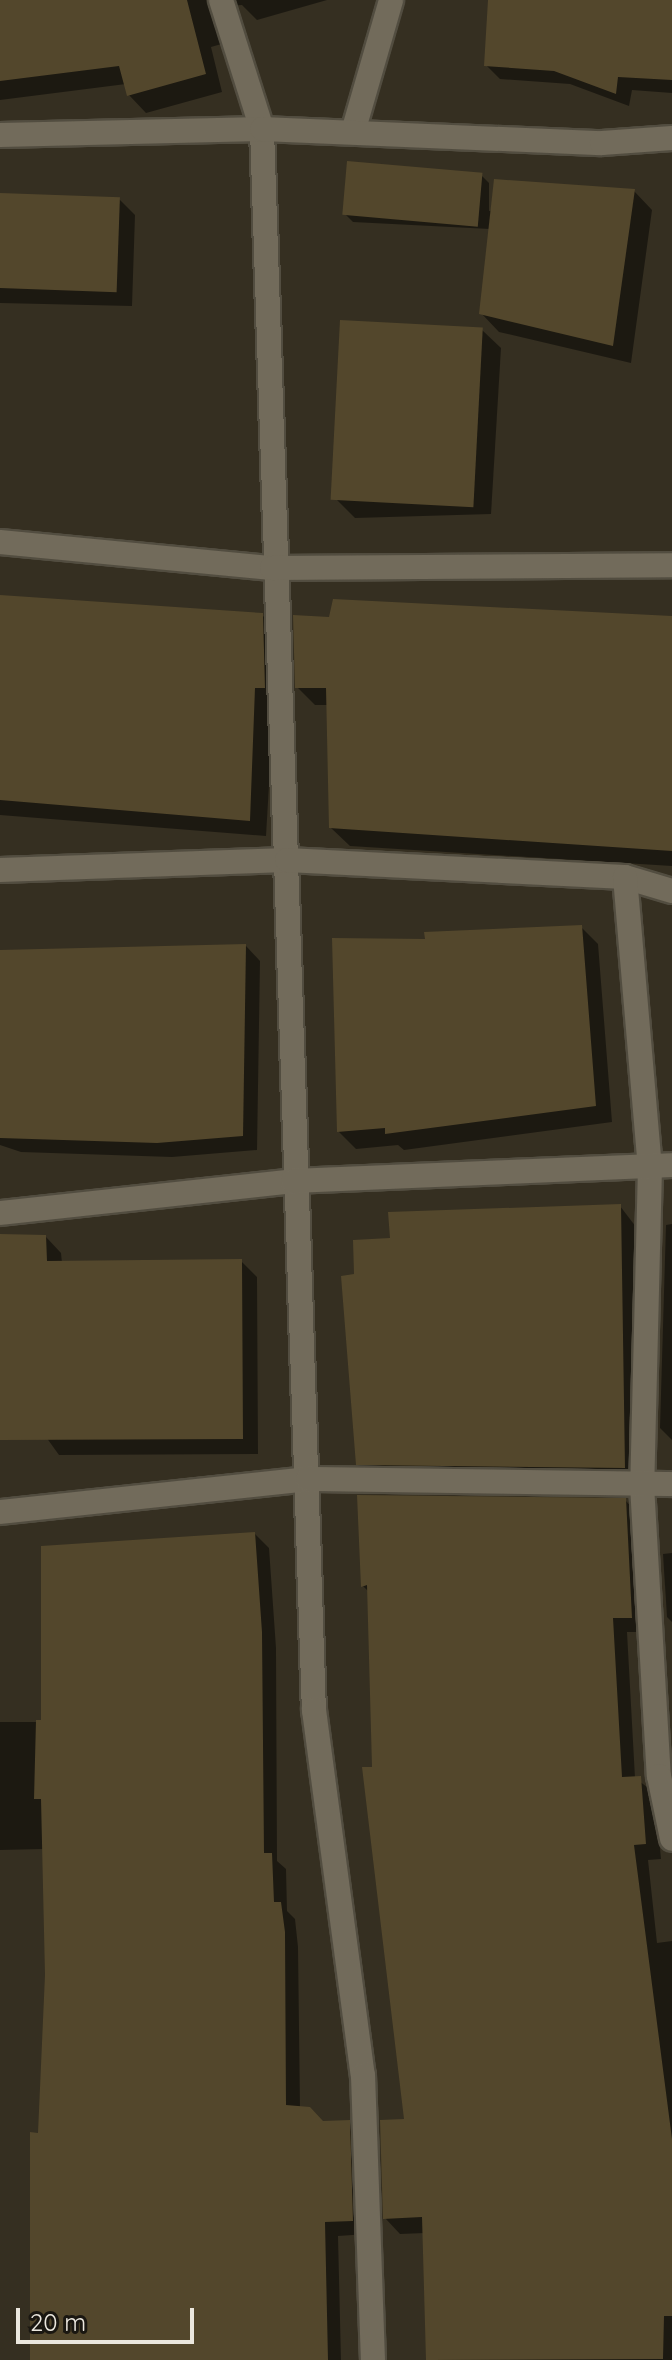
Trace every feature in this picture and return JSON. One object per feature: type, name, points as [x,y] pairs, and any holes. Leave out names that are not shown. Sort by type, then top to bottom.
[{"type":"street","points":[[221,0],[262,129],[272,568],[287,860],[293,1181],[308,1479],[314,1710],[363,2075],[373,2360]]},
{"type":"street","points":[[353,132],[391,0]]},
{"type":"street","points":[[0,135],[262,129],[602,143],[672,138]]},
{"type":"street","points":[[0,542],[272,568],[672,565]]},
{"type":"street","points":[[0,870],[287,860],[625,877],[672,891]]},
{"type":"street","points":[[625,877],[661,1166],[642,1485],[659,1776],[672,1839]]},
{"type":"street","points":[[0,1213],[293,1181],[661,1166]]},
{"type":"street","points":[[0,1512],[308,1479],[419,1477],[672,1484]]},
{"type":"building","points":[[0,0],[187,0],[206,74],[127,96],[119,66],[0,81]]},
{"type":"building","points":[[488,0],[672,0],[672,80],[618,77],[616,94],[554,71],[484,66]]},
{"type":"building","points":[[347,161],[482,173],[478,227],[342,215]]},
{"type":"building","points":[[494,179],[635,189],[613,346],[479,314]]},
{"type":"building","points":[[0,193],[120,197],[117,292],[0,288]]},
{"type":"building","points":[[340,320],[483,327],[473,507],[331,500]]},
{"type":"building","points":[[0,595],[263,613],[265,688],[255,688],[250,821],[0,800]]},
{"type":"building","points":[[333,599],[672,616],[672,851],[329,828],[326,688],[295,688],[293,615],[329,617]]},
{"type":"building","points":[[582,925],[596,1106],[385,1134],[385,1128],[337,1132],[332,938],[425,939],[424,932]]},
{"type":"building","points":[[246,944],[243,1136],[157,1143],[0,1138],[0,950]]},
{"type":"building","points":[[621,1204],[625,1468],[356,1465],[341,1276],[354,1274],[353,1240],[390,1238],[388,1212]]},
{"type":"building","points":[[0,1234],[46,1235],[47,1261],[242,1259],[243,1439],[0,1440]]},
{"type":"building","points":[[357,1495],[626,1498],[632,1618],[613,1618],[622,1777],[641,1776],[646,1844],[634,1845],[672,2139],[672,2316],[664,2316],[663,2359],[426,2360],[422,2217],[383,2219],[380,2120],[404,2119],[362,1767],[372,1767],[367,1585],[361,1587]]},
{"type":"building","points":[[255,1532],[262,1632],[264,1853],[272,1853],[274,1902],[281,1902],[285,1932],[286,2105],[310,2107],[323,2121],[350,2120],[353,2221],[325,2222],[328,2360],[30,2360],[30,2132],[38,2133],[45,1975],[41,1799],[34,1799],[36,1720],[41,1720],[41,1546]]}]
